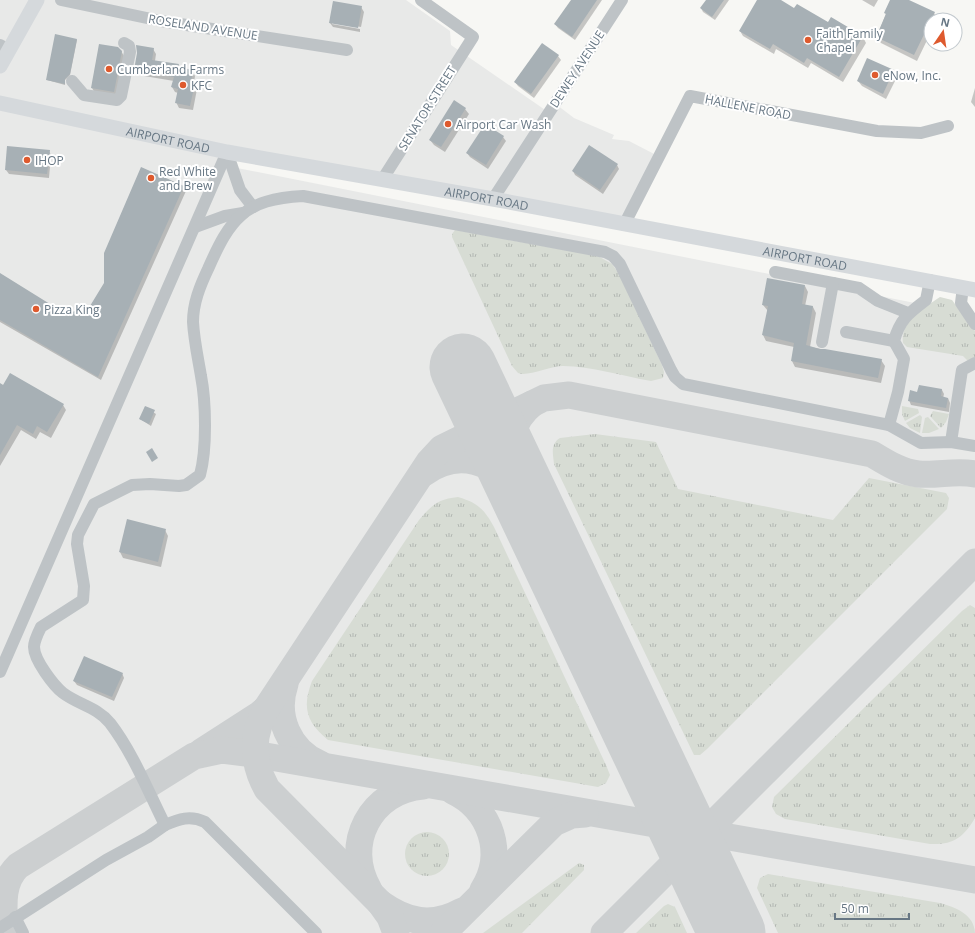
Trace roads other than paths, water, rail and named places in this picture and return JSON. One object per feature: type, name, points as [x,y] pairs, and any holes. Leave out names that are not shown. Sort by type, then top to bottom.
[{"type":"main road","points":[[0,66],[5,47],[37,0]]},
{"type":"main road","name":"AIRPORT ROAD","points":[[0,103],[227,152],[493,199],[624,225],[969,288]]},
{"type":"street","name":"ROSELAND AVENUE","points":[[61,0],[161,21],[347,50]]},
{"type":"street","name":"SENATOR STREET","points":[[382,180],[473,37],[421,0]]},
{"type":"street","name":"DEWEY AVENUE","points":[[493,199],[622,0]]},
{"type":"street","points":[[72,81],[84,95],[117,100],[121,96],[130,52],[129,46],[124,42]]},
{"type":"street","name":"HALLENE ROAD","points":[[624,225],[690,96],[877,131],[921,132],[948,126]]},
{"type":"street","points":[[227,152],[240,190],[253,207]]},
{"type":"street","points":[[0,672],[227,152]]},
{"type":"street","points":[[165,825],[132,760],[109,722],[96,709],[64,693],[40,664],[35,653],[34,643],[41,628],[83,600],[84,586],[77,544],[78,535],[94,504],[132,486],[150,484],[186,485],[200,475],[203,458],[204,399],[194,340],[193,322],[195,304],[200,286],[227,231],[243,213],[253,207],[285,197],[303,196],[605,252],[610,254],[620,264],[671,370],[675,377],[683,384],[889,425],[921,443],[951,442],[975,446]]},
{"type":"street","points":[[195,228],[225,216],[243,213]]},
{"type":"street","points":[[775,272],[859,288],[878,301],[908,314]]},
{"type":"street","points":[[889,425],[898,392],[904,359],[894,341],[900,323],[908,314],[926,300],[930,280]]},
{"type":"street","points":[[822,342],[833,283]]},
{"type":"street","points":[[969,288],[961,303],[975,324]]},
{"type":"street","points":[[846,332],[894,341]]},
{"type":"street","points":[[951,442],[962,370],[975,363]]},
{"type":"street","points":[[0,928],[106,860],[148,837],[165,825],[187,818],[198,818],[205,822],[316,933]]},
{"type":"street","points":[[15,917],[23,933]]},
{"type":"place","name":"Faith Family Chapel","points":[[808,40]]},
{"type":"place","name":"Cumberland Farms","points":[[109,69]]},
{"type":"place","name":"eNow, Inc.","points":[[875,75]]},
{"type":"place","name":"KFC","points":[[183,85]]},
{"type":"place","name":"Airport Car Wash","points":[[448,124]]},
{"type":"place","name":"IHOP","points":[[27,160]]},
{"type":"place","name":"Red White and Brew","points":[[151,178]]},
{"type":"place","name":"Pizza King","points":[[36,309]]}]
